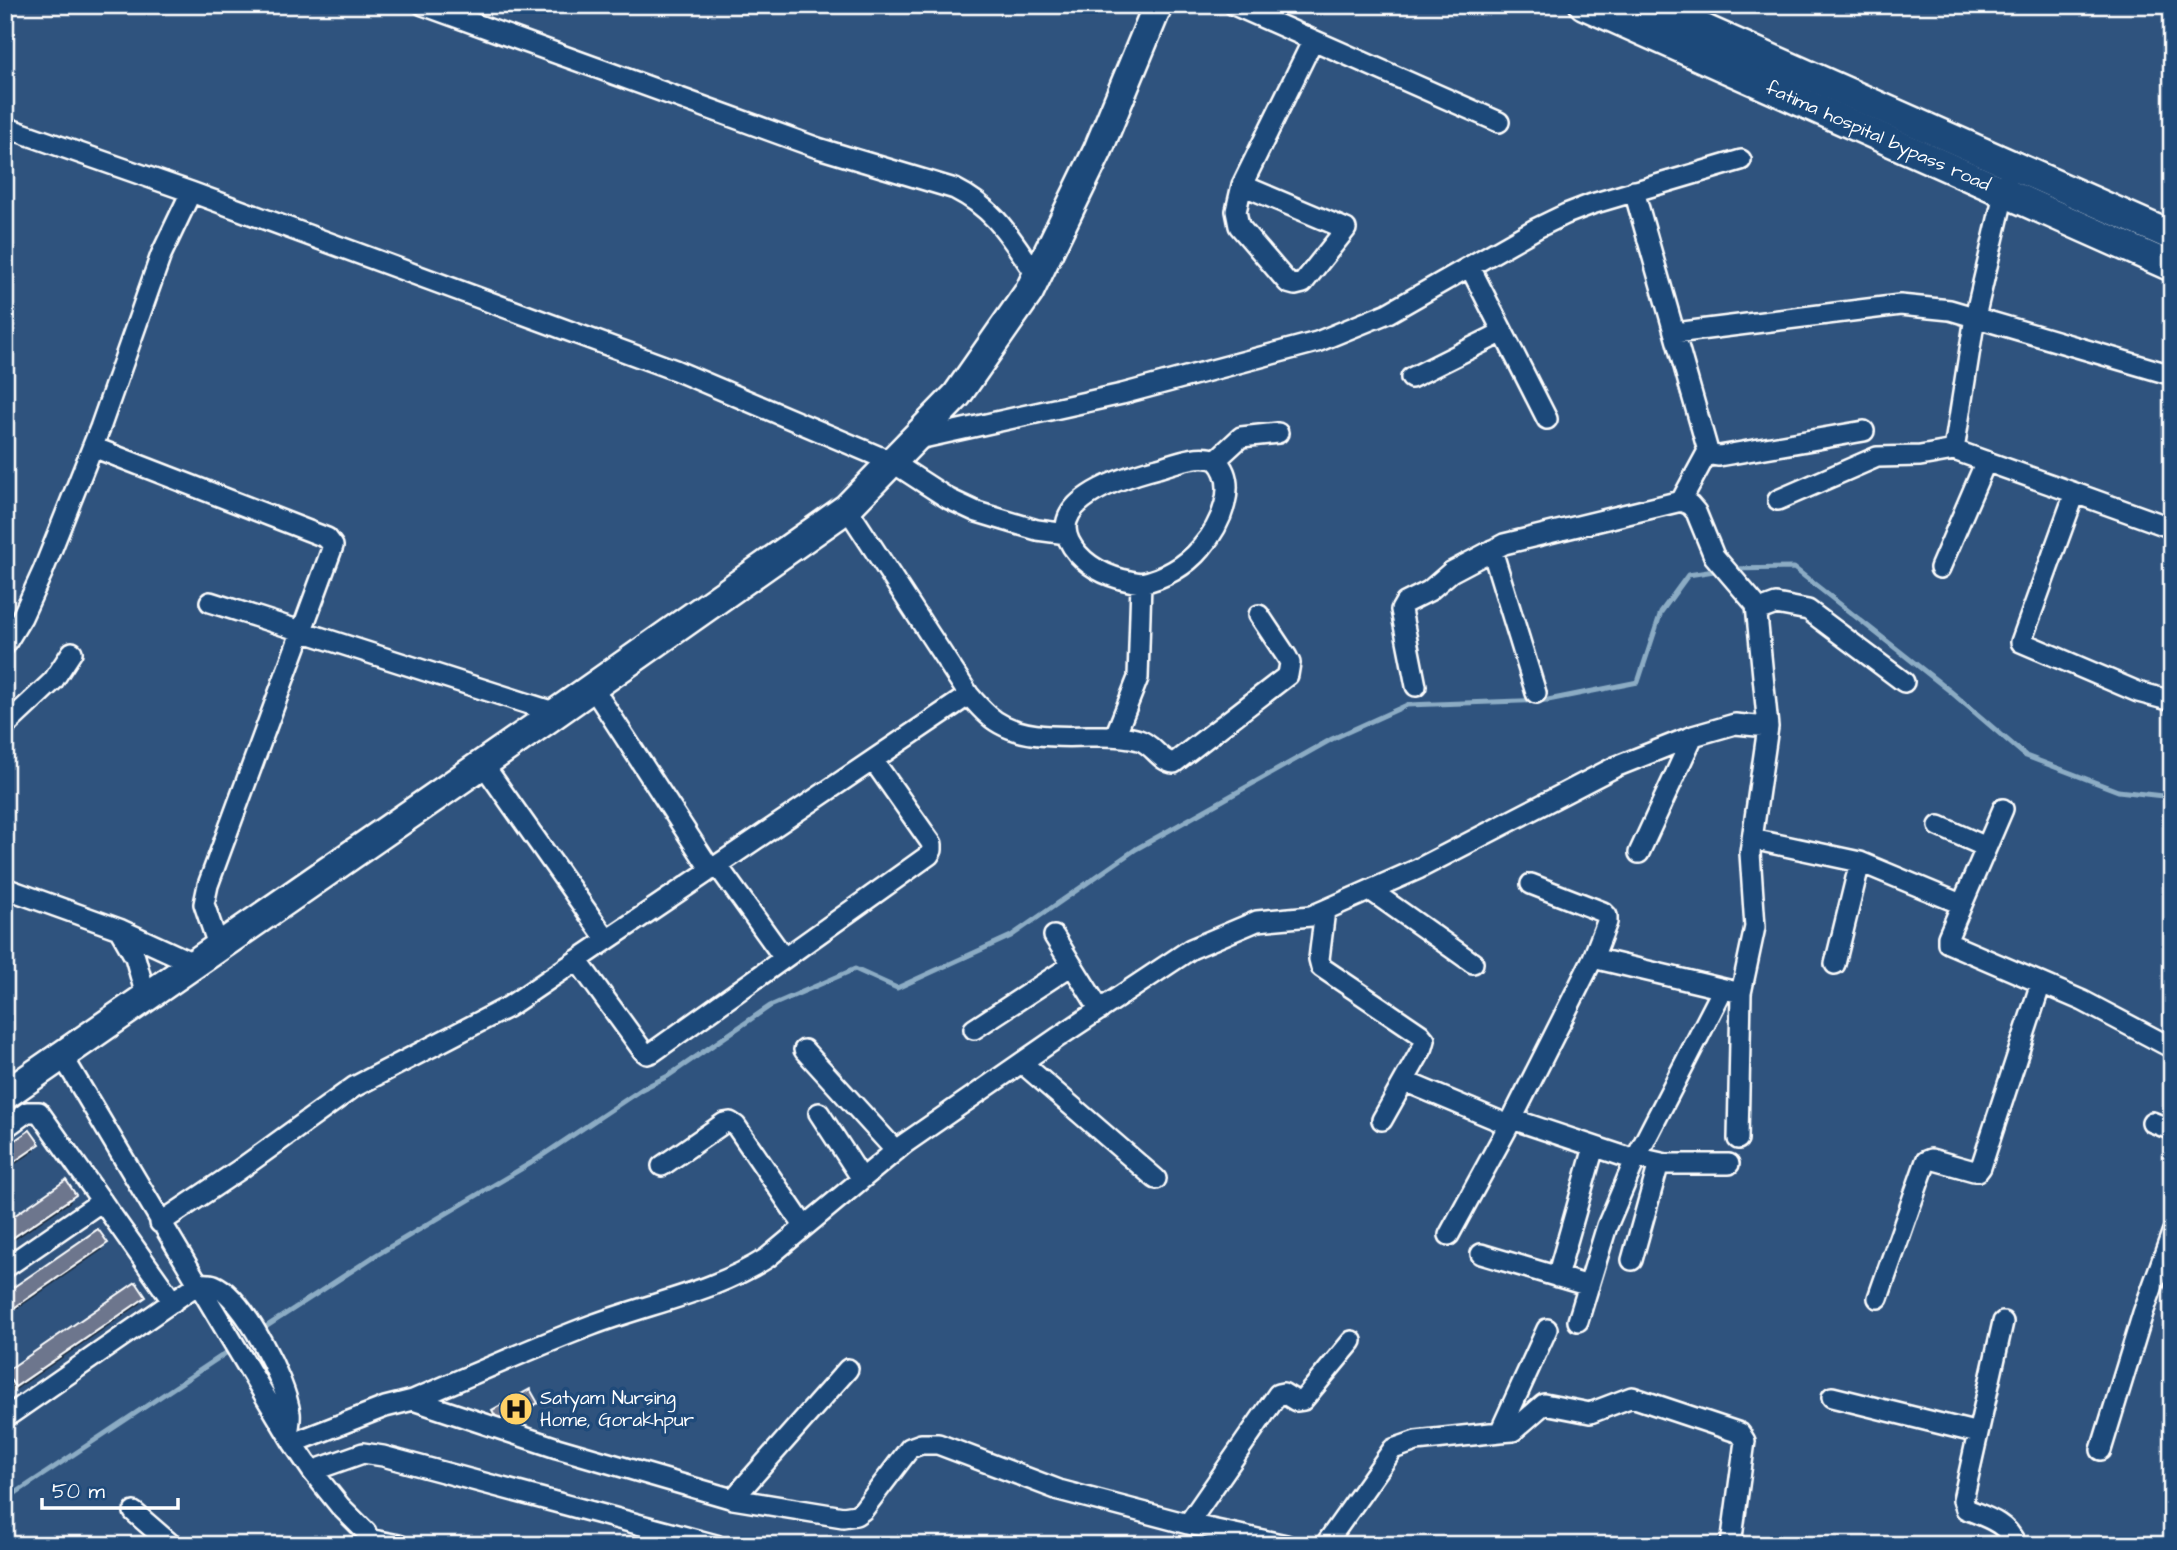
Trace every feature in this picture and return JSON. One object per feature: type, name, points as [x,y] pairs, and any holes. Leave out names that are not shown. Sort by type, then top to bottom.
[{"type":"highway","points":[[5,1095],[593,688],[847,508],[957,395],[1029,292],[1098,150],[1157,5]]},
{"type":"highway","name":"fatima hospital bypass road","points":[[1584,5],[2007,179],[2172,236]]},
{"type":"highway","name":"fatima hospital bypass road","points":[[1650,5],[2007,179],[2172,267]]},
{"type":"street","points":[[423,5],[818,148],[974,198],[987,208],[1037,276]]},
{"type":"street","points":[[1234,5],[1499,122]]},
{"type":"street","points":[[1242,186],[1346,229],[1303,283],[1288,283],[1239,226],[1236,211],[1242,186],[1313,40]]},
{"type":"street","points":[[5,127],[191,192],[675,370],[892,462],[949,499],[977,512],[1037,530],[1067,534]]},
{"type":"street","points":[[913,440],[1122,394],[1317,342],[1388,313],[1566,214],[1741,160]]},
{"type":"street","points":[[1954,450],[1975,317],[2007,179]]},
{"type":"street","points":[[1634,191],[1708,451],[1719,456],[1864,431]]},
{"type":"street","points":[[5,645],[22,617],[43,571],[93,447],[161,254],[191,192]]},
{"type":"street","points":[[1470,267],[1547,419]]},
{"type":"street","points":[[1675,333],[1900,305],[1950,310],[2172,375]]},
{"type":"street","points":[[1411,377],[1503,332]]},
{"type":"street","points":[[1216,460],[1241,437],[1278,433]]},
{"type":"street","points":[[93,447],[331,541],[332,546],[302,631],[208,885],[204,904],[219,948]]},
{"type":"street","points":[[1778,500],[1877,457],[1920,456],[1954,450],[2172,528]]},
{"type":"street","points":[[1681,501],[1708,451]]},
{"type":"street","points":[[1201,458],[1216,460],[1224,470],[1227,495],[1213,531],[1201,549],[1167,575],[1141,583],[1121,580],[1089,564],[1070,545],[1068,521],[1073,510],[1096,490],[1127,476],[1182,461],[1201,458]]},
{"type":"street","points":[[1940,568],[1986,461]]},
{"type":"street","points":[[2076,493],[2021,642],[2138,692],[2172,701]]},
{"type":"street","points":[[1416,686],[1401,610],[1405,603],[1429,591],[1451,572],[1504,544],[1681,501],[1696,512],[1714,556],[1756,608],[1768,727],[1750,853],[1755,927],[1732,991],[1636,1159],[1607,1226],[1578,1321]]},
{"type":"street","points":[[847,508],[970,695],[989,717],[1018,731],[1057,737],[1115,736],[1147,744],[1166,761],[1174,763],[1289,675],[1290,663],[1259,615]]},
{"type":"street","points":[[1492,550],[1536,693]]},
{"type":"street","points":[[1115,736],[1138,678],[1141,583]]},
{"type":"street","points":[[210,602],[557,713]]},
{"type":"street","points":[[1756,608],[1776,604],[1808,610],[1903,682]]},
{"type":"street","points":[[5,726],[53,681],[72,652]]},
{"type":"street","points":[[593,688],[714,868],[784,958]]},
{"type":"street","points":[[160,1223],[354,1087],[508,1007],[970,695]]},
{"type":"street","points":[[291,1439],[412,1400],[593,1325],[741,1273],[767,1258],[896,1151],[1191,949],[1257,921],[1311,916],[1418,869],[1615,767],[1693,736],[1735,724],[1768,727]]},
{"type":"street","points":[[1639,853],[1693,736]]},
{"type":"street","points":[[577,960],[647,1054],[653,1052],[929,855],[932,844],[873,760]]},
{"type":"street","points":[[483,764],[607,940]]},
{"type":"street","points":[[2003,808],[1961,904],[1948,943],[2083,1002],[2172,1048]]},
{"type":"street","points":[[1939,826],[1986,846]]},
{"type":"street","points":[[1752,839],[1860,862],[1961,904]]},
{"type":"street","points":[[1835,964],[1860,862]]},
{"type":"street","points":[[1449,1235],[1510,1122],[1592,958],[1607,922],[1607,916],[1603,912],[1531,884]]},
{"type":"street","points":[[5,888],[119,929],[193,963]]},
{"type":"street","points":[[1370,890],[1473,963]]},
{"type":"street","points":[[1325,910],[1319,959],[1321,967],[1420,1034],[1424,1040],[1423,1047],[1382,1120]]},
{"type":"street","points":[[119,929],[135,957],[146,996]]},
{"type":"street","points":[[1054,936],[1100,1010]]},
{"type":"street","points":[[1592,958],[1732,991]]},
{"type":"street","points":[[974,1029],[1072,965]]},
{"type":"street","points":[[1878,1298],[1926,1161],[1931,1159],[1974,1171],[1981,1167],[2041,983]]},
{"type":"street","points":[[1732,991],[1738,1139]]},
{"type":"street","points":[[804,1050],[896,1151]]},
{"type":"street","points":[[62,1055],[160,1223],[312,1471],[340,1506],[366,1532],[368,1542],[399,1545]]},
{"type":"street","points":[[1022,1063],[1156,1178]]},
{"type":"street","points":[[1404,1081],[1510,1122],[1636,1159],[1660,1163],[1728,1164]]},
{"type":"street","points":[[5,1128],[27,1112],[40,1112],[173,1302]]},
{"type":"street","points":[[820,1113],[862,1179]]},
{"type":"street","points":[[662,1166],[724,1123],[730,1122],[736,1126],[804,1226]]},
{"type":"street","points":[[2152,1122],[2172,1130]]},
{"type":"street","points":[[1557,1277],[1594,1147]]},
{"type":"street","points":[[1632,1260],[1660,1163]]},
{"type":"street","points":[[5,1268],[102,1201]]},
{"type":"street","points":[[2101,1450],[2143,1313],[2172,1233]]},
{"type":"street","points":[[1481,1254],[1589,1286]]},
{"type":"street","points":[[5,1418],[198,1284],[211,1284],[218,1287],[244,1311],[279,1376],[290,1413],[291,1439]]},
{"type":"street","points":[[2003,1322],[1963,1500],[1964,1506],[1999,1523],[2016,1545]]},
{"type":"street","points":[[1500,1432],[1547,1329]]},
{"type":"street","points":[[1188,1524],[1278,1394],[1283,1393],[1296,1401],[1303,1400],[1352,1341]]},
{"type":"street","points":[[733,1499],[848,1368]]},
{"type":"street","points":[[1325,1545],[1393,1449],[1416,1441],[1513,1431],[1544,1404],[1590,1413],[1632,1397],[1740,1433],[1745,1441],[1731,1545]]},
{"type":"street","points":[[1832,1397],[1978,1433]]},
{"type":"street","points":[[412,1400],[557,1448],[733,1499],[843,1517],[856,1515],[863,1510],[910,1448],[921,1444],[938,1444],[1059,1490],[1188,1524],[1286,1545]]},
{"type":"street","points":[[312,1471],[363,1454],[383,1456],[716,1545]]},
{"type":"street","points":[[134,1512],[172,1545]]},
{"type":"building","points":[[30,1130],[40,1144],[5,1168],[5,1147]]},
{"type":"building","points":[[66,1180],[76,1195],[5,1243],[5,1222]]},
{"type":"building","points":[[98,1229],[108,1243],[5,1314],[5,1293]]},
{"type":"building","points":[[136,1282],[146,1297],[15,1387],[5,1372]]},
{"type":"building","points":[[530,1389],[538,1403],[500,1424],[492,1410]]},
{"type":"waterway","points":[[1730,569],[1794,568],[1950,691],[2026,756],[2118,791],[2172,797]]},
{"type":"waterway","points":[[261,1330],[373,1257],[531,1163],[642,1089],[668,1076],[770,1006],[855,969],[897,988],[1011,936],[1136,849],[1332,739],[1407,705],[1548,700],[1638,682],[1661,612],[1688,575],[1721,570]]},
{"type":"waterway","points":[[5,1500],[232,1349]]},
{"type":"place","name":"Satyam Nursing Home, Gorakhpur","points":[[516,1409]]}]
